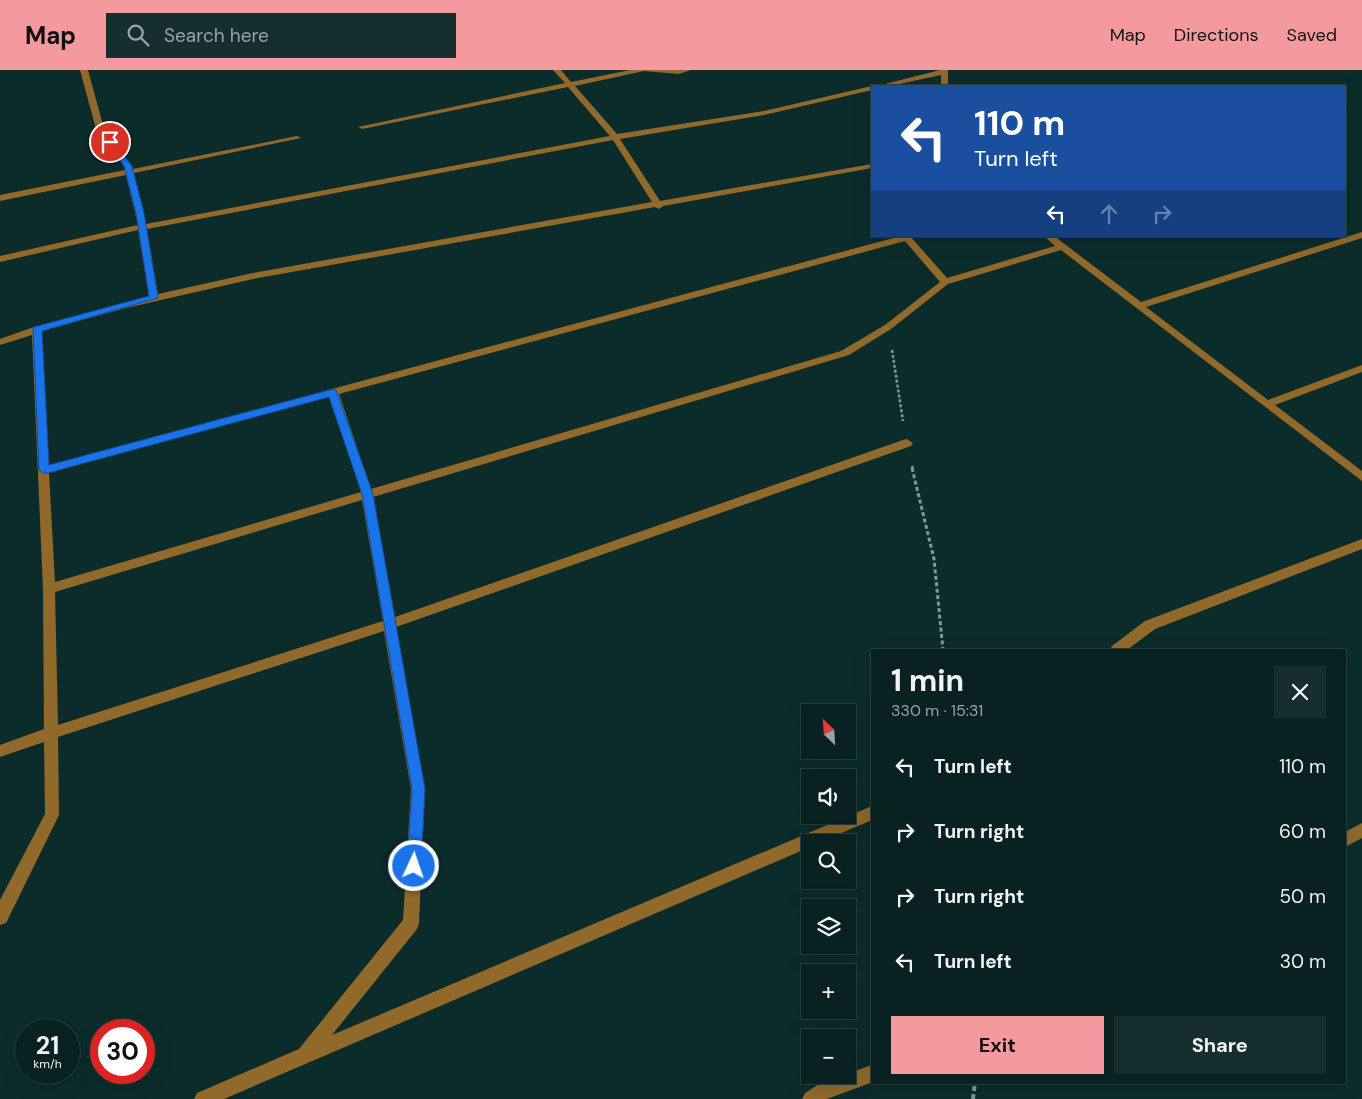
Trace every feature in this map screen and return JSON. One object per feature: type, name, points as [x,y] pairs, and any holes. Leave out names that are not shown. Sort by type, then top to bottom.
[{"type":"street","points":[[84,70],[100,129],[128,166],[130,172],[154,298]]},
{"type":"street","points":[[557,70],[615,137],[659,206]]},
{"type":"street","points":[[362,127],[641,70]]},
{"type":"street","points":[[647,70],[678,72],[687,70]]},
{"type":"street","points":[[885,85],[944,71],[945,85]]},
{"type":"street","points":[[0,259],[142,227],[615,137],[764,114],[871,88]]},
{"type":"street","points":[[0,198],[298,138]]},
{"type":"street","points":[[0,342],[37,329],[154,298],[253,276],[659,206],[869,167]]},
{"type":"street","points":[[1139,306],[1362,235]]},
{"type":"street","points":[[44,470],[906,237],[945,282]]},
{"type":"street","points":[[1049,237],[1362,476]]},
{"type":"street","points":[[49,589],[845,353],[888,327],[945,282],[1062,247]]},
{"type":"street","points":[[0,917],[52,815],[49,589],[37,329]]},
{"type":"street","points":[[1267,404],[1362,368]]},
{"type":"street","points":[[304,1056],[411,923],[418,789],[367,494],[333,392]]},
{"type":"street","points":[[0,751],[390,624],[907,443]]},
{"type":"street","points":[[1118,649],[1150,626],[1362,544]]},
{"type":"street","points":[[202,1099],[871,813]]},
{"type":"street","points":[[1346,839],[1362,830]]},
{"type":"street","points":[[811,1099],[827,1089],[871,1074]]},
{"type":"path","points":[[888,327],[907,443],[934,559],[943,649]]},
{"type":"path","points":[[972,1099],[975,1084]]},
{"type":"route","points":[[110,142],[128,166],[140,213],[154,298],[37,329],[44,470],[333,392],[367,494],[415,771],[418,789],[414,866]]}]
